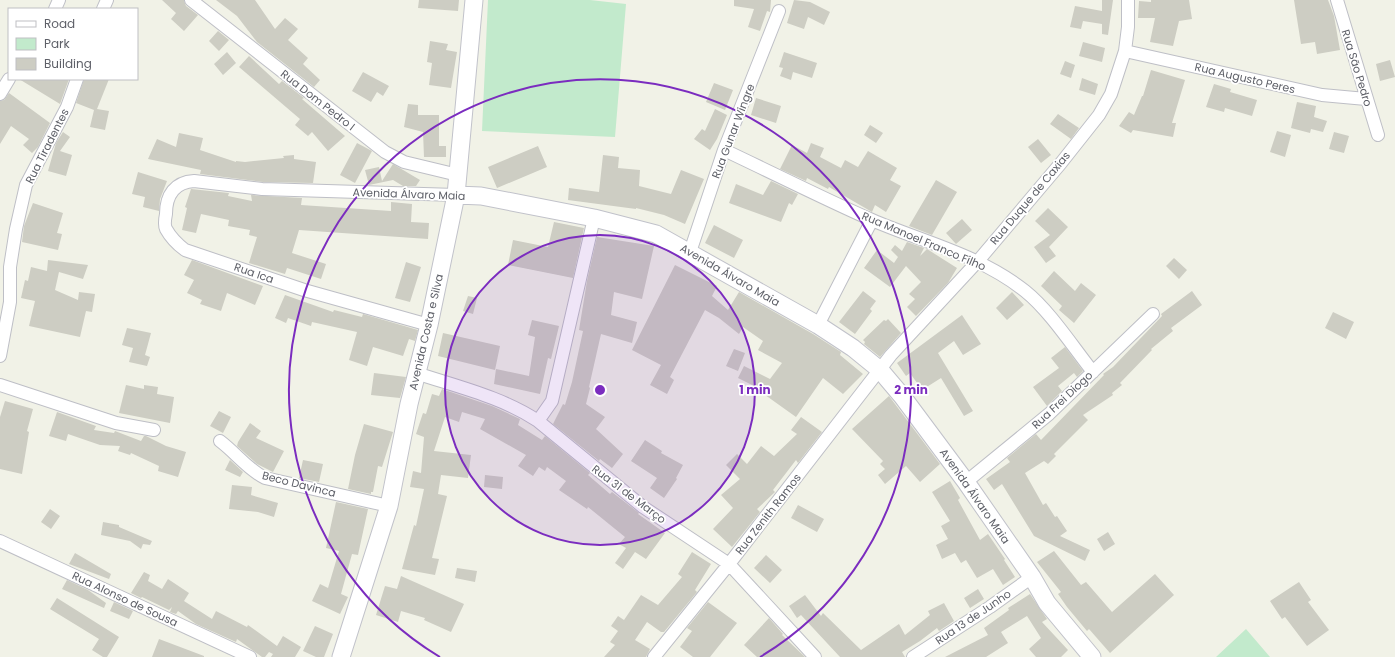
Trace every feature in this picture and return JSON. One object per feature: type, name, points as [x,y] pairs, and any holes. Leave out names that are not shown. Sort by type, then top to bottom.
[{"type":"street","name":"Rua Dom Pedro I","points":[[191,0],[385,152],[404,162],[458,175]]},
{"type":"street","name":"Avenida Costa e Silva","points":[[341,657],[389,506],[416,373],[429,325],[456,195],[474,0]]},
{"type":"street","name":"Rua Duque de Caxias","points":[[880,370],[891,355],[978,261],[1061,163],[1099,115],[1111,94],[1125,51],[1128,27],[1128,0]]},
{"type":"street","name":"Rua São Pedro","points":[[1337,0],[1378,136]]},
{"type":"street","name":"Rua Gunar Wingre","points":[[690,252],[724,150],[779,11]]},
{"type":"street","name":"Rua Augusto Peres","points":[[1125,51],[1322,95],[1366,99]]},
{"type":"street","points":[[0,94],[8,80]]},
{"type":"street","name":"Rua Tiradentes","points":[[0,356],[5,300],[10,267],[16,228],[26,185],[67,107],[77,80]]},
{"type":"street","name":"Rua Manoel Franco Filho","points":[[724,150],[872,220],[978,261],[1026,292],[1041,307],[1093,372]]},
{"type":"street","name":"Rua Ica","points":[[210,184],[184,181],[172,190],[166,203],[165,227],[173,240],[185,250],[304,290],[429,325]]},
{"type":"street","name":"Avenida Álvaro Maia","points":[[210,184],[262,189],[481,196],[594,218],[656,234],[690,252],[818,326],[853,348],[880,370],[902,396],[966,482],[1032,577],[1048,603],[1092,657]]},
{"type":"street","points":[[538,421],[552,401],[594,218]]},
{"type":"street","points":[[818,326],[872,220]]},
{"type":"street","name":"Rua Frei Diogo","points":[[966,482],[1049,414],[1153,314]]},
{"type":"street","name":"Rua Zenith Ramos","points":[[654,657],[729,564],[880,370]]},
{"type":"street","name":"Rua 31 de Março","points":[[416,373],[499,400],[521,410],[538,421],[643,507],[729,564],[815,657]]},
{"type":"street","points":[[0,385],[116,423],[154,430]]},
{"type":"street","name":"Beco Davinca","points":[[220,441],[245,465],[255,473],[265,478],[389,506]]},
{"type":"street","name":"Rua Alonso de Sousa","points":[[0,540],[250,657]]},
{"type":"street","name":"Rua 13 de Junho","points":[[913,657],[990,607],[1032,577]]},
{"type":"green space","points":[[488,0],[590,0],[626,4],[615,137],[482,131]]},
{"type":"green space","points":[[1246,629],[1270,657],[1216,657]]},
{"type":"building","points":[[162,0],[184,0],[186,6],[198,15],[184,31],[171,19],[176,13]]},
{"type":"building","points":[[216,0],[255,0],[275,29],[285,18],[298,29],[288,40],[308,58],[303,64],[320,80],[314,87],[257,42],[237,16]]},
{"type":"building","points":[[419,0],[459,0],[458,11],[418,8]]},
{"type":"building","points":[[734,0],[771,0],[770,12],[767,11],[760,31],[748,27],[754,9],[734,6]]},
{"type":"building","points":[[794,0],[810,2],[830,12],[824,25],[808,17],[804,29],[787,23]]},
{"type":"building","points":[[1102,0],[1113,0],[1108,35],[1102,34],[1102,24],[1083,21],[1081,29],[1070,27],[1075,6],[1102,11]]},
{"type":"building","points":[[1151,0],[1189,0],[1192,19],[1179,21],[1173,46],[1150,42],[1155,18],[1138,18],[1139,1],[1151,2]]},
{"type":"building","points":[[1294,0],[1328,0],[1334,16],[1340,50],[1317,54],[1315,42],[1301,44]]},
{"type":"building","points":[[218,31],[229,40],[219,51],[209,41]]},
{"type":"building","points":[[430,41],[448,44],[446,50],[457,52],[451,88],[429,85],[432,63],[427,62]]},
{"type":"building","points":[[1083,42],[1105,48],[1102,62],[1079,56]]},
{"type":"building","points":[[227,52],[236,63],[223,75],[214,64]]},
{"type":"building","points":[[784,52],[817,63],[812,78],[793,72],[791,80],[780,76],[783,68],[779,67]]},
{"type":"building","points":[[249,56],[279,84],[282,81],[304,98],[302,99],[345,136],[328,151],[312,132],[308,136],[295,125],[300,119],[239,67]]},
{"type":"building","points":[[1390,60],[1395,77],[1380,81],[1376,64]]},
{"type":"building","points":[[1065,61],[1075,65],[1071,78],[1060,74]]},
{"type":"building","points":[[1151,70],[1185,80],[1172,123],[1176,123],[1173,137],[1133,130],[1131,133],[1119,126],[1129,112],[1134,115],[1143,96]]},
{"type":"building","points":[[363,72],[389,86],[383,96],[377,92],[371,102],[352,91]]},
{"type":"building","points":[[1082,78],[1098,84],[1095,95],[1079,90]]},
{"type":"building","points":[[21,80],[69,80],[60,104]]},
{"type":"building","points":[[84,80],[109,80],[97,109],[109,111],[105,130],[90,127],[94,110],[76,103]]},
{"type":"building","points":[[714,83],[733,90],[725,110],[706,102]]},
{"type":"building","points":[[1214,84],[1231,89],[1230,92],[1257,100],[1252,116],[1225,108],[1224,112],[1206,107]]},
{"type":"building","points":[[9,93],[50,123],[38,147],[32,153],[23,145],[29,139],[11,126],[0,144],[0,101],[4,100]]},
{"type":"building","points":[[756,98],[781,106],[776,123],[751,115]]},
{"type":"building","points":[[1297,102],[1316,106],[1314,117],[1327,121],[1323,132],[1311,129],[1310,133],[1291,128]]},
{"type":"building","points":[[408,104],[418,105],[418,115],[439,115],[439,146],[446,146],[446,157],[424,157],[423,132],[404,127]]},
{"type":"building","points":[[715,109],[727,115],[717,139],[710,150],[694,139],[702,129],[705,131]]},
{"type":"building","points":[[1058,114],[1079,128],[1071,139],[1050,124]]},
{"type":"building","points":[[870,125],[883,133],[876,143],[864,135]]},
{"type":"building","points":[[1277,131],[1291,135],[1285,157],[1270,152]]},
{"type":"building","points":[[63,132],[70,137],[60,151],[72,155],[66,176],[48,171],[56,143]]},
{"type":"building","points":[[1334,132],[1349,136],[1344,153],[1329,149]]},
{"type":"building","points":[[179,133],[203,138],[200,150],[236,162],[284,158],[283,156],[294,155],[294,159],[316,162],[313,183],[263,182],[200,174],[201,170],[148,159],[157,139],[176,147]]},
{"type":"building","points":[[1038,139],[1051,155],[1041,163],[1028,147]]},
{"type":"building","points":[[357,143],[372,151],[355,183],[340,175]]},
{"type":"building","points":[[811,143],[824,148],[820,157],[841,168],[845,160],[858,167],[868,151],[897,168],[890,180],[901,186],[886,212],[875,205],[872,212],[829,187],[828,189],[807,178],[806,181],[780,169],[792,145],[807,153]]},
{"type":"building","points":[[538,146],[547,167],[497,188],[488,167]]},
{"type":"building","points":[[603,155],[619,157],[618,168],[640,170],[639,186],[671,194],[681,170],[704,179],[685,224],[664,215],[636,208],[568,200],[569,188],[599,192]]},
{"type":"building","points":[[393,164],[420,180],[416,186],[403,186],[393,180],[369,185],[365,170],[379,167],[382,181]]},
{"type":"building","points":[[138,172],[167,181],[160,199],[159,211],[143,207],[145,197],[132,194]]},
{"type":"building","points":[[936,180],[957,192],[932,235],[909,226]]},
{"type":"building","points":[[771,181],[798,194],[792,205],[789,203],[781,222],[729,203],[736,184],[763,195]]},
{"type":"building","points":[[191,189],[229,193],[228,196],[252,201],[251,195],[302,198],[301,205],[391,211],[391,202],[412,204],[411,222],[429,223],[428,239],[299,230],[292,253],[326,264],[321,279],[287,268],[285,274],[249,263],[257,237],[249,235],[250,230],[228,226],[229,220],[201,214],[196,233],[182,230],[187,208],[185,207]]},
{"type":"building","points":[[33,203],[63,213],[57,233],[62,234],[58,250],[22,242],[24,226]]},
{"type":"building","points":[[1048,208],[1068,227],[1049,247],[1056,256],[1046,263],[1034,247],[1050,235],[1035,221]]},
{"type":"building","points":[[962,219],[972,230],[956,244],[946,233]]},
{"type":"building","points":[[554,222],[584,228],[573,278],[508,265],[513,240],[548,247]]},
{"type":"building","points":[[714,225],[743,240],[734,258],[705,243]]},
{"type":"building","points":[[597,237],[654,246],[642,299],[614,292],[611,315],[637,322],[632,343],[601,334],[589,387],[586,404],[605,417],[596,429],[623,454],[612,468],[600,459],[599,461],[553,424],[563,404],[565,405],[572,382],[583,331],[579,330],[587,281]]},
{"type":"building","points":[[907,242],[924,248],[920,256],[927,249],[957,268],[948,283],[916,316],[907,307],[915,299],[909,294],[921,282],[906,266],[890,287],[864,268],[877,250],[894,263],[898,257],[891,250],[895,245],[902,251]]},
{"type":"building","points":[[1174,258],[1187,270],[1179,279],[1166,266]]},
{"type":"building","points":[[48,260],[88,265],[83,279],[59,272],[55,290],[78,300],[79,292],[95,294],[92,312],[86,311],[80,337],[29,326],[35,301],[21,298],[25,280],[28,281],[31,267],[47,271]]},
{"type":"building","points":[[192,260],[263,286],[255,305],[227,293],[221,311],[200,304],[202,300],[187,293],[194,280],[184,275]]},
{"type":"building","points":[[406,262],[421,267],[410,302],[395,298]]},
{"type":"building","points":[[675,265],[717,286],[712,296],[728,310],[739,292],[813,334],[841,352],[840,355],[863,374],[843,394],[823,378],[796,417],[761,392],[762,390],[738,378],[744,366],[770,379],[782,363],[758,350],[763,341],[743,327],[739,334],[719,318],[705,310],[670,377],[674,380],[667,394],[650,385],[661,365],[632,350]]},
{"type":"building","points":[[1054,271],[1075,291],[1081,283],[1096,295],[1074,323],[1059,310],[1062,306],[1041,286]]},
{"type":"building","points":[[863,291],[876,301],[870,309],[872,311],[855,334],[839,322]]},
{"type":"building","points":[[1192,291],[1202,305],[1171,328],[1173,331],[1151,349],[1152,350],[1120,383],[1122,385],[1112,393],[1113,395],[1083,415],[1088,420],[1054,454],[1056,456],[1048,464],[1044,461],[1025,473],[1043,505],[1046,503],[1067,531],[1060,536],[1090,550],[1085,561],[1034,536],[1002,484],[994,490],[986,479],[1010,462],[1007,458],[1036,434],[1041,440],[1104,375],[1103,374],[1113,367],[1162,316],[1161,314]]},
{"type":"building","points":[[1012,292],[1024,305],[1007,320],[996,308]]},
{"type":"building","points":[[285,295],[333,312],[334,310],[362,317],[363,314],[418,330],[415,341],[409,339],[403,356],[373,347],[367,366],[349,360],[357,332],[312,322],[311,326],[288,318],[286,323],[275,318]]},
{"type":"building","points":[[468,296],[477,298],[473,314],[463,311]]},
{"type":"building","points":[[1333,312],[1354,322],[1346,339],[1325,328]]},
{"type":"building","points":[[962,315],[981,344],[963,355],[954,341],[938,353],[973,411],[964,416],[941,378],[922,390],[910,373],[906,376],[897,363]]},
{"type":"building","points":[[888,319],[901,333],[880,357],[864,344],[865,342],[863,340],[884,320],[886,321]]},
{"type":"building","points":[[532,320],[559,326],[551,359],[548,358],[540,394],[494,384],[496,369],[529,376],[535,337],[528,335]]},
{"type":"building","points":[[127,328],[151,333],[145,355],[150,357],[147,366],[129,362],[133,348],[122,345]]},
{"type":"building","points":[[443,333],[500,346],[495,370],[438,356]]},
{"type":"building","points":[[1065,347],[1083,371],[1077,377],[1074,373],[1058,386],[1062,391],[1047,406],[1033,387],[1059,368],[1051,358]]},
{"type":"building","points":[[734,349],[745,353],[738,371],[726,366]]},
{"type":"building","points":[[374,373],[406,377],[400,398],[371,395]]},
{"type":"building","points":[[126,385],[144,389],[144,385],[158,387],[157,394],[174,397],[170,423],[119,413]]},
{"type":"building","points":[[442,389],[492,406],[520,419],[518,425],[542,440],[545,436],[590,473],[588,475],[610,494],[612,492],[639,513],[638,514],[665,533],[646,559],[635,552],[623,569],[615,563],[626,548],[619,544],[625,537],[588,507],[587,509],[559,490],[566,481],[547,467],[545,471],[539,467],[533,476],[518,466],[526,455],[480,429],[485,419],[462,412],[459,422],[445,417],[434,451],[471,455],[468,478],[441,475],[438,494],[447,496],[432,558],[439,559],[435,575],[402,569],[414,525],[416,526],[424,489],[410,487],[413,471],[421,473],[424,437],[416,434],[423,413],[426,414],[432,394],[439,396]]},
{"type":"building","points":[[889,396],[940,464],[920,482],[906,466],[885,484],[878,475],[885,469],[880,464],[883,461],[852,429]]},
{"type":"building","points":[[5,401],[33,409],[27,431],[29,432],[22,474],[0,469],[0,417]]},
{"type":"building","points":[[219,411],[231,417],[223,433],[210,426]]},
{"type":"building","points":[[57,412],[96,426],[94,430],[114,433],[115,431],[141,441],[144,436],[146,436],[166,446],[186,452],[178,477],[158,471],[159,466],[131,453],[130,455],[118,451],[120,446],[100,445],[68,434],[66,441],[49,436]]},
{"type":"building","points":[[801,417],[822,432],[798,463],[796,460],[773,490],[775,492],[757,509],[760,512],[732,547],[713,529],[733,508],[721,495],[740,479],[726,465],[737,454],[747,464],[761,446],[774,456],[797,434],[791,430]]},
{"type":"building","points":[[250,423],[261,431],[256,438],[284,451],[273,472],[257,464],[237,446]]},
{"type":"building","points":[[364,424],[393,432],[382,467],[378,466],[373,492],[371,492],[371,494],[348,489],[355,455]]},
{"type":"building","points":[[645,440],[662,451],[661,453],[683,465],[676,478],[677,479],[664,498],[650,488],[657,478],[631,461]]},
{"type":"building","points":[[230,460],[243,472],[240,477],[225,470]]},
{"type":"building","points":[[303,460],[323,464],[319,482],[299,478]]},
{"type":"building","points":[[485,475],[503,477],[502,489],[484,487]]},
{"type":"building","points":[[950,481],[960,498],[958,500],[980,540],[988,534],[1015,577],[1003,585],[993,569],[977,578],[966,560],[961,563],[955,553],[942,559],[936,545],[948,539],[941,526],[950,521],[932,492]]},
{"type":"building","points":[[232,485],[252,487],[251,495],[278,503],[274,517],[258,512],[229,509]]},
{"type":"building","points":[[336,502],[368,509],[358,555],[352,554],[341,594],[348,597],[340,614],[312,601],[320,584],[328,588],[339,551],[326,548]]},
{"type":"building","points":[[798,505],[824,519],[817,532],[791,518]]},
{"type":"building","points":[[50,509],[60,516],[51,529],[41,522]]},
{"type":"building","points":[[103,522],[119,525],[119,527],[152,541],[150,545],[143,544],[141,549],[130,541],[101,535]]},
{"type":"building","points":[[1108,532],[1115,544],[1104,551],[1097,539]]},
{"type":"building","points":[[1054,551],[1081,585],[1086,582],[1112,612],[1155,574],[1174,595],[1110,653],[1089,629],[1087,631],[1067,607],[1058,594],[1061,592],[1037,562]]},
{"type":"building","points":[[692,552],[711,564],[695,590],[697,592],[664,632],[661,632],[647,622],[635,640],[650,649],[646,657],[604,657],[615,645],[610,642],[618,631],[611,626],[618,616],[624,620],[641,595],[658,605],[682,577],[678,574]]},
{"type":"building","points":[[75,553],[111,574],[109,579],[69,564]]},
{"type":"building","points":[[766,555],[782,570],[770,583],[754,568]]},
{"type":"building","points":[[457,568],[477,571],[475,582],[455,578]]},
{"type":"building","points":[[144,572],[150,575],[148,581],[162,589],[168,579],[189,593],[184,601],[212,619],[216,611],[247,627],[248,625],[277,646],[283,636],[301,647],[295,657],[271,657],[273,654],[269,652],[265,657],[262,657],[237,639],[236,642],[196,624],[178,611],[176,614],[170,612],[172,607],[169,610],[131,593]]},
{"type":"building","points":[[401,576],[464,604],[451,632],[424,620],[425,618],[401,611],[398,622],[376,615],[385,586],[397,589]]},
{"type":"building","points":[[67,580],[88,590],[106,603],[104,608],[62,589]]},
{"type":"building","points":[[1299,582],[1311,600],[1308,602],[1329,630],[1307,646],[1285,617],[1282,619],[1270,601]]},
{"type":"building","points":[[978,589],[984,599],[970,608],[964,598]]},
{"type":"building","points":[[1030,594],[1047,619],[1042,622],[1068,650],[1061,657],[1036,657],[1029,649],[1041,638],[1027,616],[1001,632],[1008,643],[986,657],[945,657],[988,635],[984,628],[1009,610],[1008,608]]},
{"type":"building","points":[[805,595],[821,616],[823,613],[861,650],[899,624],[905,635],[930,615],[928,611],[944,603],[954,621],[939,631],[937,628],[902,652],[905,657],[840,657],[801,615],[797,618],[789,606]]},
{"type":"building","points":[[57,598],[119,637],[107,657],[103,657],[92,650],[99,639],[50,609]]},
{"type":"building","points":[[114,602],[133,611],[129,619],[110,611]]},
{"type":"building","points":[[708,602],[737,623],[710,657],[693,657],[680,647],[692,631],[687,628]]},
{"type":"building","points":[[769,618],[783,634],[782,635],[805,657],[757,657],[744,645]]},
{"type":"building","points":[[315,626],[333,634],[324,657],[316,657],[303,651]]},
{"type":"building","points":[[159,639],[204,656],[204,657],[152,657]]}]
